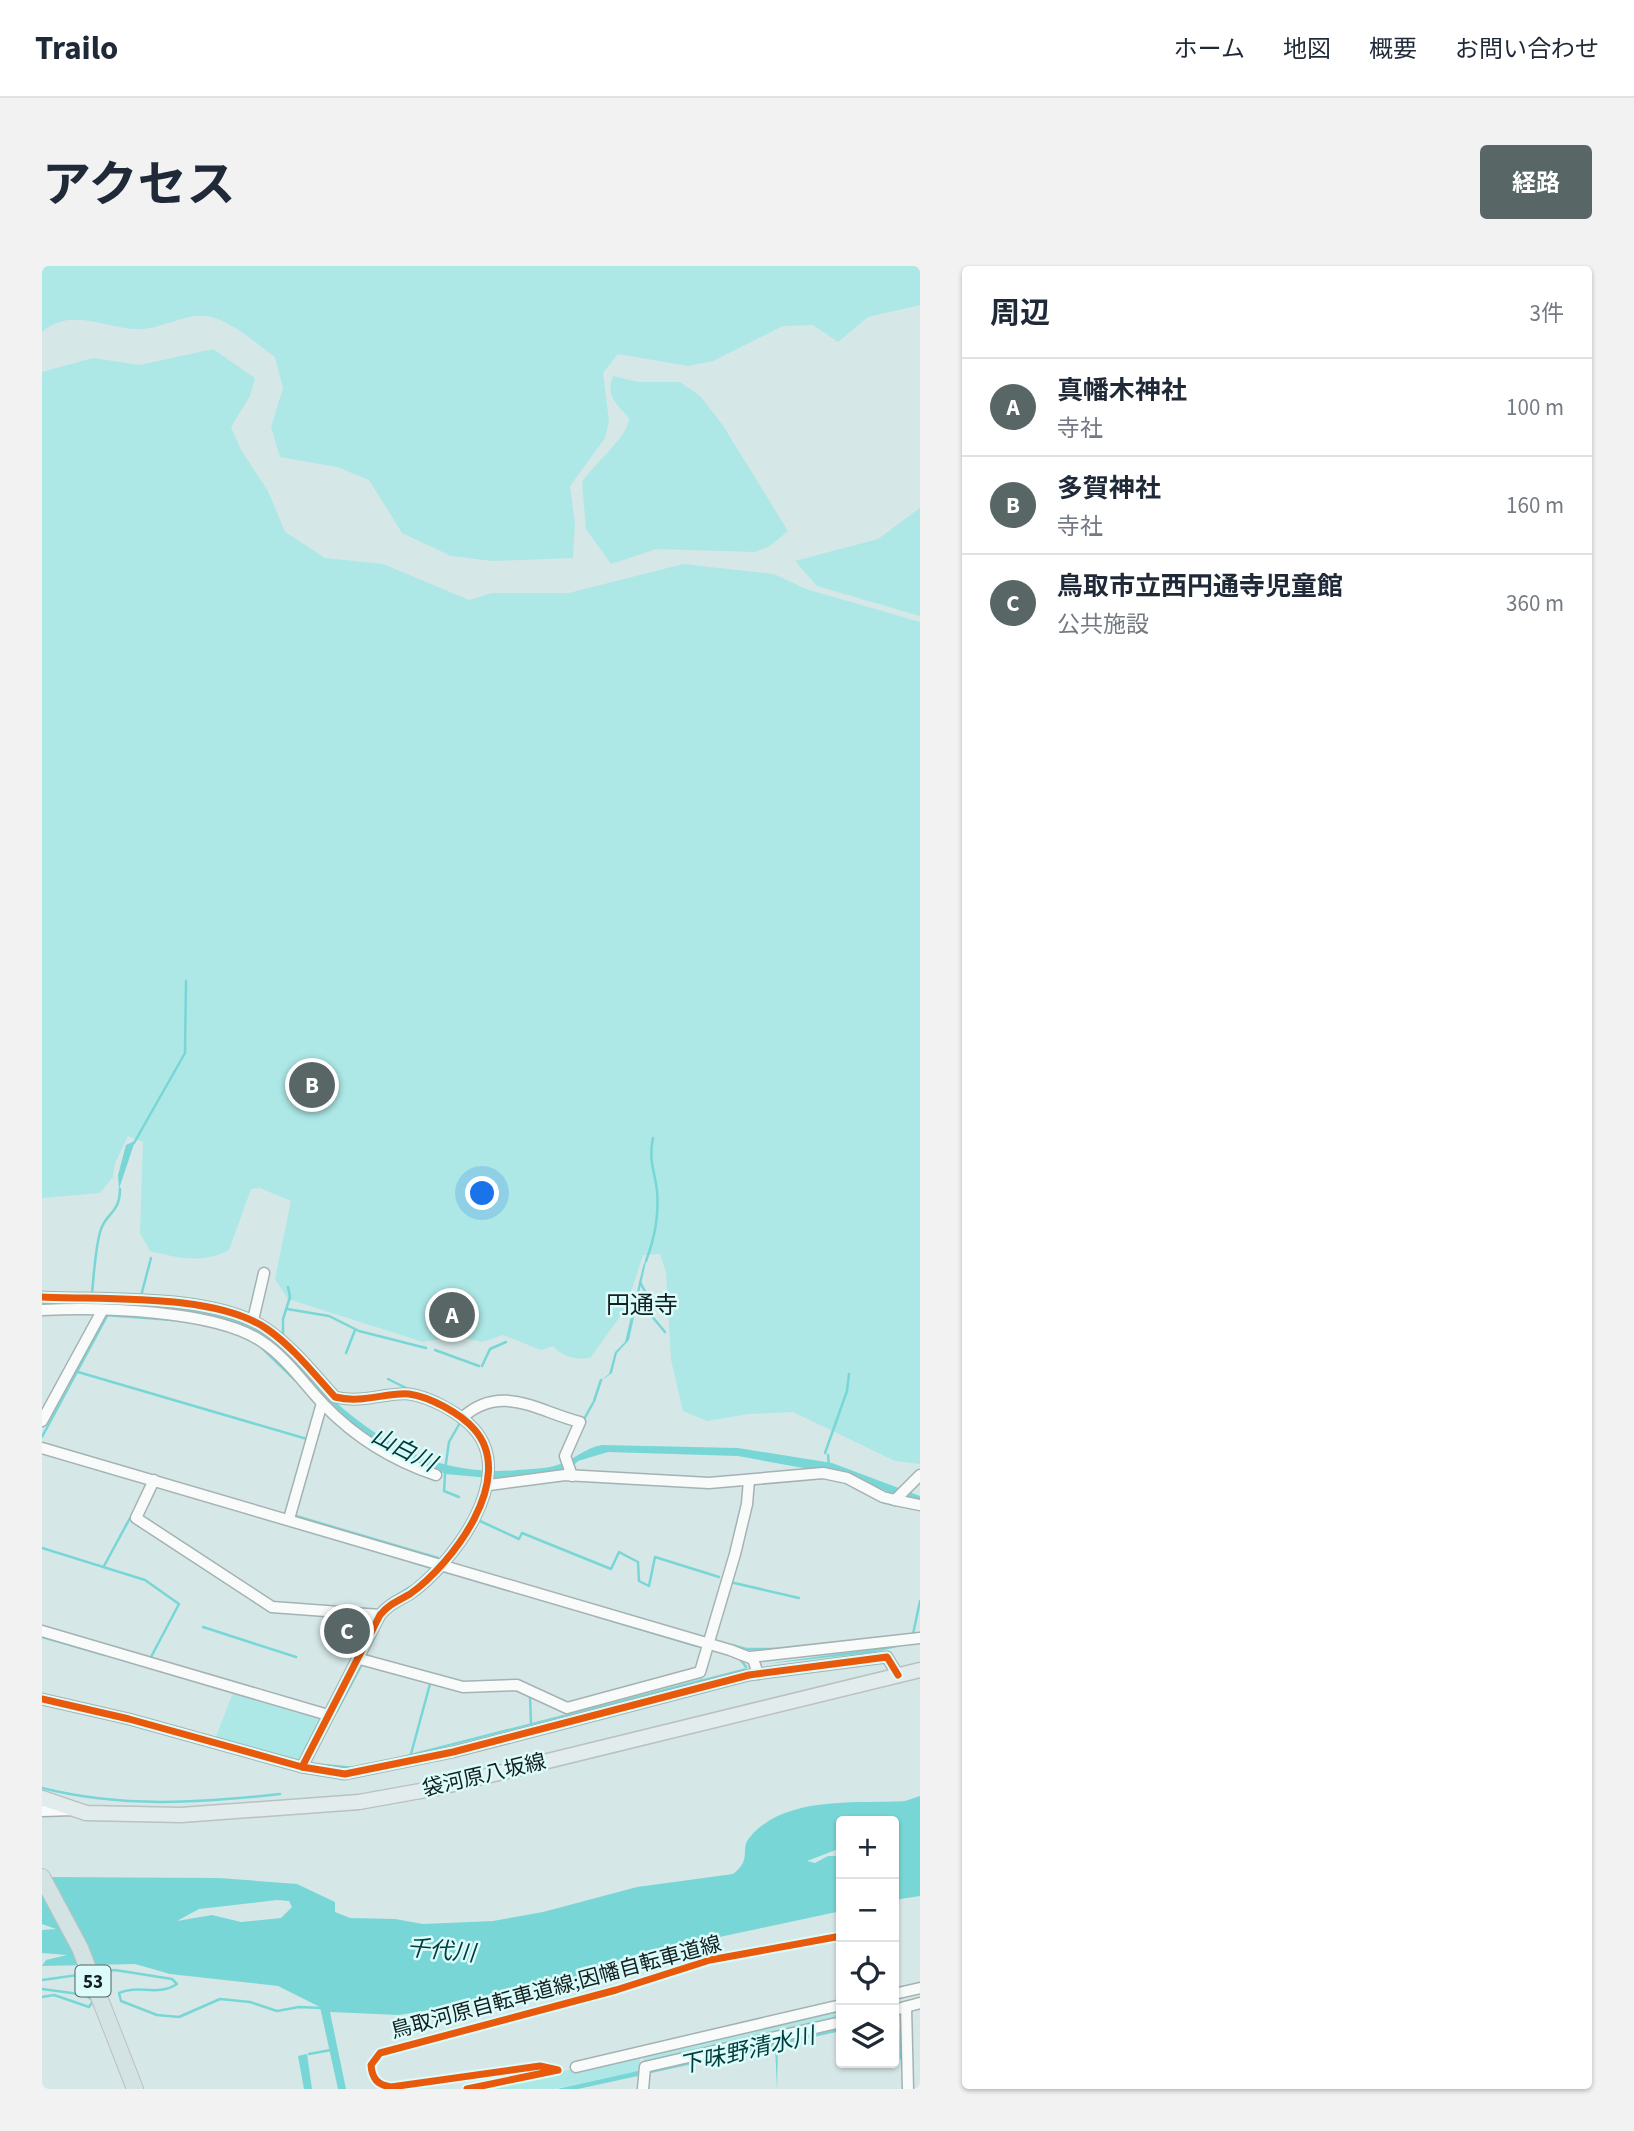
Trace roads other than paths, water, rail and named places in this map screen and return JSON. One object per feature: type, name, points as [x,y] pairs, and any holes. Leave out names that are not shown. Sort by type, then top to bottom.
[{"type":"highway","name":"53","points":[[42,1877],[80,1948],[135,2089]]},
{"type":"main road","name":"袋河原八坂線","points":[[42,1798],[73,1810],[113,1816],[181,1815],[359,1802],[437,1788],[920,1670]]},
{"type":"street","points":[[253,1320],[264,1273]]},
{"type":"street","points":[[42,1297],[160,1301],[199,1306],[253,1320],[288,1346],[335,1397],[374,1400],[409,1394],[462,1418],[483,1439],[490,1479],[463,1536],[441,1564],[410,1594],[388,1605],[380,1615],[360,1659],[302,1767]]},
{"type":"street","points":[[42,1310],[102,1311],[195,1319],[238,1329],[271,1349],[322,1403],[376,1447],[436,1475]]},
{"type":"street","points":[[42,1421],[102,1311]]},
{"type":"street","points":[[462,1418],[475,1407],[517,1399],[580,1422],[565,1456],[572,1476]]},
{"type":"street","points":[[289,1518],[322,1403]]},
{"type":"street","points":[[42,1448],[289,1518],[750,1657],[920,1638]]},
{"type":"street","points":[[490,1479],[501,1481],[572,1476],[709,1483],[833,1474],[899,1495],[920,1505]]},
{"type":"street","points":[[899,1495],[920,1475]]},
{"type":"street","points":[[154,1480],[136,1518],[253,1597],[280,1609],[380,1615]]},
{"type":"street","points":[[360,1659],[463,1687],[517,1685],[567,1708],[700,1671],[735,1554],[747,1504],[749,1480]]},
{"type":"street","points":[[42,1631],[328,1715]]},
{"type":"street","points":[[750,1657],[758,1674]]},
{"type":"street","points":[[42,1699],[129,1719],[302,1767],[345,1774],[365,1772],[758,1674],[887,1657],[898,1675]]},
{"type":"street","points":[[42,1811],[73,1810]]},
{"type":"street","points":[[899,1993],[920,1988]]},
{"type":"street","points":[[899,2009],[920,2004]]},
{"type":"street","points":[[576,2067],[836,2007]]},
{"type":"street","points":[[906,2007],[908,2089]]},
{"type":"street","points":[[643,2089],[645,2067],[836,2023]]},
{"type":"street","points":[[908,2060],[920,2060]]},
{"type":"water","points":[[135,1141],[119,1189],[118,1175],[126,1145]]},
{"type":"water","points":[[647,1257],[629,1340],[617,1353],[612,1373],[599,1382],[609,1374],[615,1352],[625,1342]]},
{"type":"water","name":"山白川","points":[[42,1299],[176,1305],[203,1309],[248,1322],[271,1336],[326,1393],[368,1428],[414,1454],[463,1468],[489,1471],[554,1466],[602,1445],[738,1448],[832,1463],[920,1496],[920,1504],[847,1476],[738,1456],[608,1452],[578,1461],[567,1472],[500,1479],[445,1474],[379,1444],[346,1420],[293,1366],[224,1321],[42,1306]]},
{"type":"water","points":[[920,1642],[871,1653],[765,1664]]},
{"type":"water","points":[[746,1668],[360,1769],[327,1768],[292,1761],[359,1767]]},
{"type":"water","name":"千代川","points":[[920,1796],[920,1896],[899,1899],[899,1816],[836,1816],[836,1850],[807,1861],[815,1863],[828,1856],[836,1856],[836,1912],[621,1958],[624,1964],[470,2003],[399,2015],[330,2012],[346,2089],[338,2089],[320,2007],[278,1986],[170,1974],[135,1964],[42,1966],[46,1960],[67,1955],[42,1953],[42,1930],[56,1929],[42,1924],[42,1877],[219,1878],[297,1884],[335,1902],[335,1912],[350,1918],[395,1919],[423,1924],[493,1921],[543,1912],[637,1887],[733,1874],[743,1864],[747,1841],[765,1824],[782,1814],[802,1808],[844,1803],[905,1801]],"holes":[[[277,1900],[289,1901],[292,1907],[281,1918],[241,1922],[212,1915],[177,1921],[199,1909]]]},
{"type":"water","name":"下味野清水川","points":[[836,2027],[836,2032],[778,2045],[777,2089],[775,2046],[578,2089],[557,2089]]},
{"type":"water","points":[[307,2054],[312,2089],[304,2089],[298,2056]]},
{"type":"waterway","points":[[134,1143],[185,1053],[186,981]]},
{"type":"waterway","points":[[646,1261],[654,1236],[657,1209],[652,1160],[653,1138]]},
{"type":"waterway","points":[[92,1293],[100,1232],[118,1204],[120,1189]]},
{"type":"waterway","points":[[141,1296],[151,1258]]},
{"type":"waterway","points":[[640,1282],[648,1297],[650,1314],[665,1332]]},
{"type":"waterway","points":[[281,1334],[283,1336],[283,1319],[290,1297],[288,1287]]},
{"type":"waterway","points":[[639,1300],[649,1302]]},
{"type":"waterway","points":[[287,1309],[329,1316],[359,1331],[426,1348]]},
{"type":"waterway","points":[[105,1315],[173,1320]]},
{"type":"waterway","points":[[42,1437],[107,1316]]},
{"type":"waterway","points":[[258,1318],[270,1325]]},
{"type":"waterway","points":[[346,1353],[355,1330]]},
{"type":"waterway","points":[[482,1366],[490,1349],[506,1342]]},
{"type":"waterway","points":[[262,1348],[295,1380]]},
{"type":"waterway","points":[[435,1350],[479,1366]]},
{"type":"waterway","points":[[78,1372],[307,1439]]},
{"type":"waterway","points":[[825,1453],[847,1391],[849,1374]]},
{"type":"waterway","points":[[388,1379],[410,1390]]},
{"type":"waterway","points":[[594,1401],[601,1380]]},
{"type":"waterway","points":[[583,1421],[593,1403]]},
{"type":"waterway","name":"山白川","points":[[445,1470],[449,1442],[461,1421]]},
{"type":"waterway","points":[[483,1433],[489,1446]]},
{"type":"waterway","points":[[828,1455],[829,1466]]},
{"type":"waterway","points":[[445,1475],[444,1491],[459,1497]]},
{"type":"waterway","points":[[296,1516],[438,1558]]},
{"type":"waterway","points":[[104,1566],[130,1518]]},
{"type":"waterway","points":[[480,1521],[519,1539],[522,1533],[611,1569],[619,1552],[638,1562],[639,1581],[649,1586],[655,1557],[719,1577]]},
{"type":"waterway","points":[[42,1548],[145,1580],[179,1604],[151,1657]]},
{"type":"waterway","points":[[415,1563],[432,1568]]},
{"type":"waterway","points":[[730,1582],[799,1598]]},
{"type":"waterway","points":[[389,1600],[410,1587]]},
{"type":"waterway","points":[[913,1634],[920,1601]]},
{"type":"waterway","points":[[596,1616],[697,1646]]},
{"type":"waterway","points":[[203,1627],[296,1657]]},
{"type":"waterway","points":[[42,1637],[105,1655]]},
{"type":"waterway","points":[[732,1645],[746,1649],[777,1649]]},
{"type":"waterway","points":[[740,1659],[746,1667]]},
{"type":"waterway","points":[[337,1711],[362,1664]]},
{"type":"waterway","points":[[411,1754],[430,1684]]},
{"type":"waterway","points":[[530,1697],[531,1723]]},
{"type":"waterway","points":[[42,1788],[101,1799],[161,1802],[280,1794]]},
{"type":"waterway","points":[[95,1972],[115,1970],[172,1979],[177,1984],[170,1988],[119,1993],[121,2001],[157,2015],[179,2017],[220,1999],[250,2002],[277,2011],[299,2007],[322,2008]]},
{"type":"waterway","points":[[42,1980],[85,1974]]},
{"type":"waterway","points":[[42,1989],[86,1995],[93,2001],[89,2007],[54,1995],[42,1997]]},
{"type":"waterway","points":[[901,2030],[901,2058]]},
{"type":"waterway","points":[[309,2054],[331,2050]]},
{"type":"place","name":"多賀神社","points":[[312,1085]]},
{"type":"place","name":"真幡木神社","points":[[452,1315]]},
{"type":"place","name":"鳥取市立西円通寺児童館","points":[[347,1631]]},
{"type":"district","name":"円通寺","points":[[642,1305]]}]
